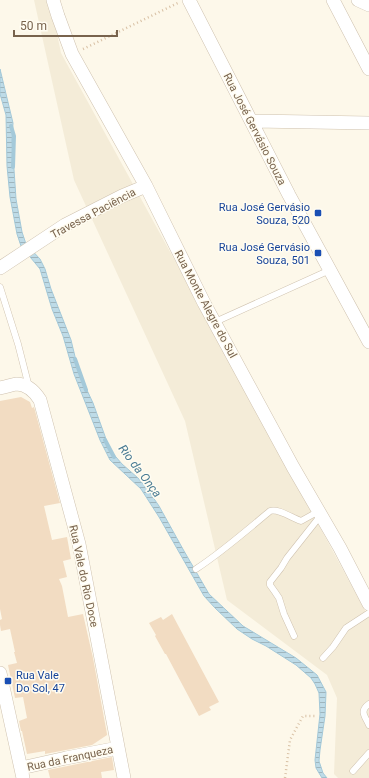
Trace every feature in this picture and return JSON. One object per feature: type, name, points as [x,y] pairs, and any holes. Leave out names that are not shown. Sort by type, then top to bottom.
[{"type":"street","name":"Rua Monte Alegre do Sul","points":[[53,0],[72,54],[146,186],[215,322],[293,467],[340,548],[369,604]]},
{"type":"street","name":"Rua José Gervásio Souza","points":[[189,0],[286,188],[369,342]]},
{"type":"street","points":[[333,0],[369,69]]},
{"type":"street","points":[[358,0],[369,5]]},
{"type":"street","points":[[252,121],[369,123]]},
{"type":"street","name":"Travessa Paciência","points":[[0,268],[65,225],[122,196],[146,186]]},
{"type":"street","points":[[0,388],[17,384],[26,387]]},
{"type":"street","name":"Rua Vale do Rio Doce","points":[[26,387],[36,394],[40,400],[79,544],[124,778]]},
{"type":"street","points":[[0,672],[22,773]]},
{"type":"street","name":"Rua da Franqueza","points":[[22,773],[66,758],[118,748]]},
{"type":"lane","points":[[215,322],[330,270]]},
{"type":"lane","points":[[0,287],[18,344],[26,387]]},
{"type":"lane","points":[[196,569],[270,511],[278,511],[301,521],[320,513]]},
{"type":"lane","points":[[294,636],[284,614],[279,598],[270,585],[270,582],[320,513]]},
{"type":"lane","points":[[323,658],[333,647],[346,628],[369,613]]},
{"type":"lane","points":[[369,704],[364,707],[363,710],[369,725]]},
{"type":"lane","points":[[353,771],[369,753]]},
{"type":"path","points":[[72,54],[185,0]]},
{"type":"path","points":[[285,778],[290,740],[303,716],[316,716]]},
{"type":"shaded area","points":[[34,0],[50,0],[61,53],[369,618],[369,778],[338,778],[334,774],[337,698],[327,675],[227,600],[185,421],[74,180]]},
{"type":"water","points":[[0,69],[13,123],[12,140],[16,199],[22,232],[26,244],[40,259],[45,269],[51,289],[71,340],[79,373],[93,403],[110,450],[122,464],[138,478],[159,506],[209,594],[243,626],[296,658],[317,675],[326,692],[325,716],[319,761],[323,773],[327,778],[322,778],[316,768],[315,760],[320,714],[319,693],[311,678],[296,665],[237,629],[204,596],[159,517],[141,489],[110,460],[100,440],[74,374],[63,336],[52,309],[40,269],[21,246],[17,234],[10,197],[7,166],[6,115],[0,94]]},
{"type":"building","points":[[21,397],[30,402],[32,408],[34,407],[60,503],[44,506],[52,540],[67,537],[71,559],[63,561],[67,577],[59,579],[62,586],[68,617],[83,614],[107,734],[92,745],[45,754],[45,751],[27,754],[19,721],[27,718],[23,697],[15,698],[8,665],[17,663],[15,652],[10,629],[1,631],[0,625],[0,620],[2,619],[0,609],[0,401]]},
{"type":"building","points":[[172,614],[219,702],[209,707],[211,710],[199,716],[149,623],[161,617],[163,620]]},
{"type":"building","points":[[112,757],[114,770],[101,772],[102,778],[50,778],[48,770]]},
{"type":"waterway","name":"Rio da Onça","points":[[11,126],[14,136],[13,167]]},
{"type":"waterway","name":"Rio da Onça","points":[[75,359],[86,390]]},
{"type":"waterway","name":"Rio da Onça","points":[[105,440],[114,457]]},
{"type":"place","name":"Rua José Gervásio Souza, 520","points":[[318,213]]},
{"type":"place","name":"Rua José Gervásio Souza, 501","points":[[318,253]]},
{"type":"place","name":"Rua Vale Do Sol, 47","points":[[8,681]]}]
